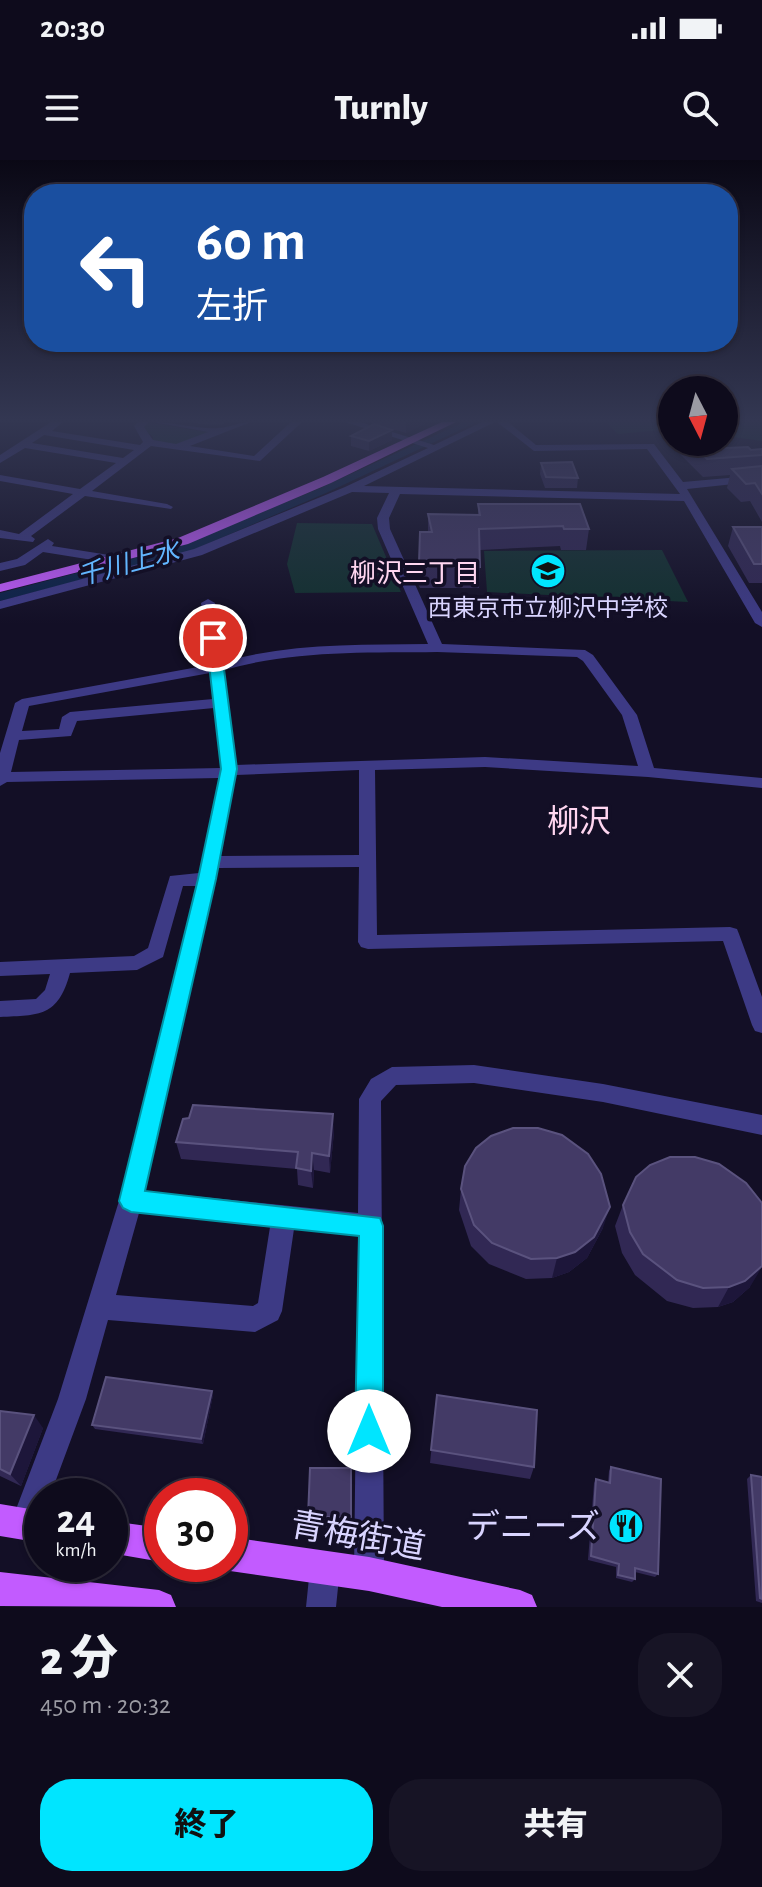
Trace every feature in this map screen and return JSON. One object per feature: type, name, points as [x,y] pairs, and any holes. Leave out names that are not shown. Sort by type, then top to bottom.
[{"type":"main road","points":[[0,588],[106,563],[203,533],[302,490]]},
{"type":"main road","name":"青梅街道","points":[[248,1557],[369,1574],[520,1607]]},
{"type":"main road","points":[[0,1589],[159,1607]]},
{"type":"street","points":[[68,490],[167,507]]},
{"type":"street","points":[[21,538],[86,490]]},
{"type":"street","points":[[0,605],[185,557],[348,490]]},
{"type":"street","points":[[374,490],[683,492],[697,490]]},
{"type":"street","points":[[396,490],[383,518],[384,529],[437,648]]},
{"type":"street","points":[[681,490],[762,623]]},
{"type":"street","points":[[0,534],[48,543],[21,562],[0,567]]},
{"type":"street","points":[[42,548],[105,558],[106,563]]},
{"type":"street","points":[[744,594],[762,595]]},
{"type":"street","points":[[22,1524],[72,1399],[131,1201],[229,769],[208,603]]},
{"type":"street","points":[[648,772],[629,715],[588,658],[580,653],[437,648],[305,650],[262,655],[216,668],[22,703],[0,779],[485,762],[762,783]]},
{"type":"street","points":[[12,736],[66,733],[70,717],[220,703]]},
{"type":"street","points":[[367,765],[368,942],[730,934],[762,1025]]},
{"type":"street","points":[[0,969],[137,963],[147,958],[156,952],[162,937],[176,880],[208,871],[367,861]]},
{"type":"street","points":[[0,1009],[41,1007],[50,1002],[62,967]]},
{"type":"street","points":[[369,1574],[370,1099],[379,1085],[392,1076],[474,1074],[603,1093],[762,1125]]},
{"type":"street","points":[[131,1201],[371,1226]]},
{"type":"street","points":[[101,1307],[255,1319],[269,1311],[284,1217]]},
{"type":"street","points":[[321,1607],[325,1568]]},
{"type":"green space","points":[[297,523],[372,524],[401,592],[295,593],[287,564]]},
{"type":"green space","points":[[662,550],[688,602],[487,592],[484,551]]},
{"type":"building","points":[[478,504],[580,504],[589,529],[564,529],[563,526],[479,529],[480,567],[421,567],[420,532],[432,532],[428,514],[480,515]]},
{"type":"building","points":[[733,527],[762,527],[762,564],[754,564]]},
{"type":"building","points":[[193,1105],[333,1114],[329,1156],[312,1153],[311,1171],[296,1168],[298,1152],[176,1142],[183,1119],[189,1118]]},
{"type":"building","points":[[513,1128],[538,1128],[562,1135],[588,1154],[601,1174],[610,1207],[594,1237],[575,1252],[557,1258],[531,1259],[492,1243],[474,1225],[461,1189],[465,1166],[476,1148],[491,1136]]},
{"type":"building","points":[[670,1157],[695,1157],[719,1164],[746,1183],[762,1203],[762,1266],[745,1281],[729,1287],[703,1288],[677,1280],[643,1254],[630,1232],[623,1205],[636,1177],[650,1165]]},
{"type":"building","points":[[106,1377],[212,1391],[201,1439],[92,1425]]},
{"type":"building","points":[[437,1395],[537,1410],[534,1467],[431,1450]]},
{"type":"building","points":[[0,1411],[34,1415],[10,1474],[0,1469]]},
{"type":"building","points":[[611,1467],[661,1479],[658,1574],[635,1568],[635,1579],[618,1575],[619,1564],[591,1556],[596,1479],[610,1483]]},
{"type":"building","points":[[310,1468],[351,1468],[351,1517],[308,1517]]},
{"type":"building","points":[[751,1475],[762,1477],[762,1599],[760,1598]]},
{"type":"waterway","name":"千川上水","points":[[0,597],[184,549],[325,490]]},
{"type":"place","name":"西東京市立柳沢中学校","points":[[548,571]]},
{"type":"place","name":"デニーズ","points":[[626,1526]]},
{"type":"district","name":"柳沢三丁目","points":[[415,573]]},
{"type":"district","name":"柳沢","points":[[579,821]]},
{"type":"route","points":[[213,638],[229,769],[207,879],[131,1201],[371,1226],[369,1431]]}]
